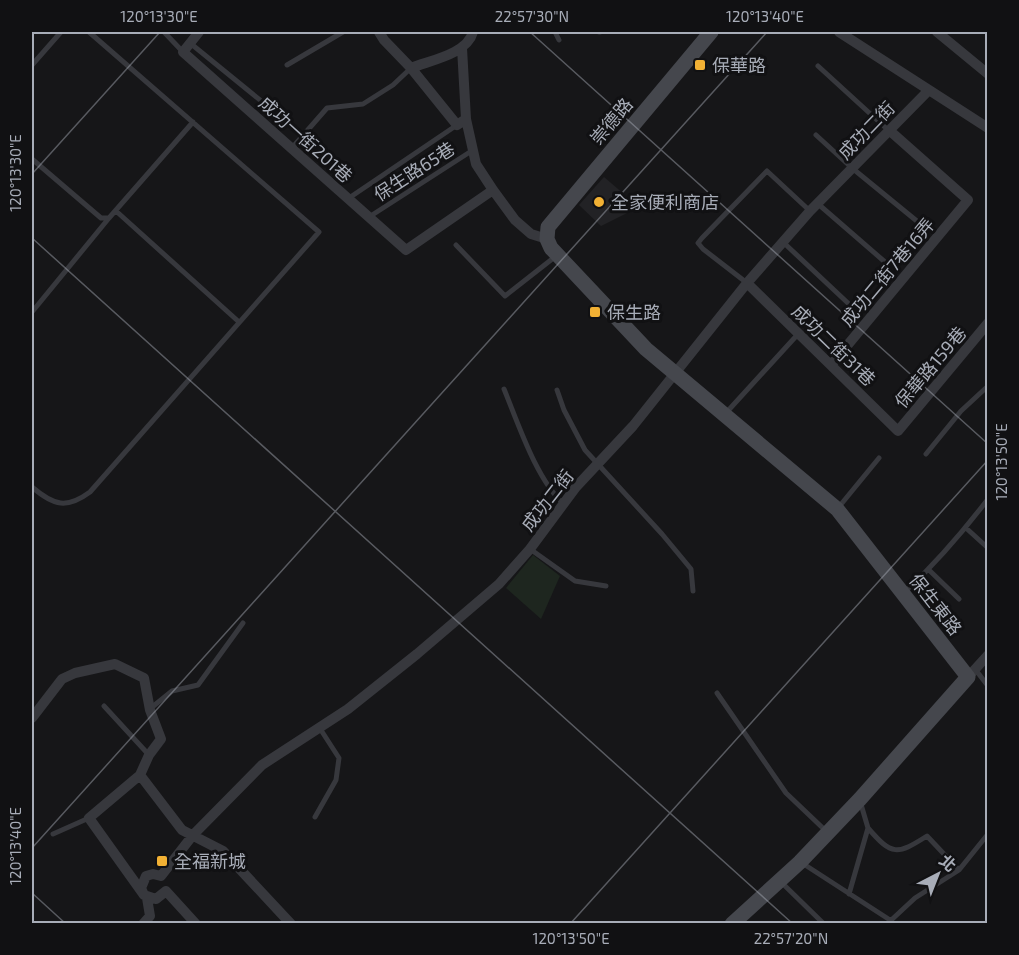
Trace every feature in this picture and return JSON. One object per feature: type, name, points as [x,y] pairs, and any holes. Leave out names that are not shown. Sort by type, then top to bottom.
[{"type":"street","points":[[187,47],[199,32]]},
{"type":"street","points":[[379,32],[461,122],[474,149],[476,164],[515,220],[531,234],[547,238],[551,248],[646,350],[674,374]]},
{"type":"street","points":[[411,68],[462,48],[471,39],[473,32]]},
{"type":"street","name":"崇德路","points":[[547,238],[548,227],[711,32]]},
{"type":"street","points":[[839,32],[987,128]]},
{"type":"street","points":[[937,32],[987,74]]},
{"type":"street","name":"成功一街201巷","points":[[187,47],[292,148],[406,250],[493,190]]},
{"type":"street","points":[[461,122],[462,48]]},
{"type":"street","name":"成功二街","points":[[161,876],[193,835],[262,765],[348,709],[499,584],[530,549],[576,487],[633,426],[747,283],[813,207],[928,91]]},
{"type":"street","name":"成功二街7巷16弄","points":[[831,365],[968,200],[889,130]]},
{"type":"street","name":"成功二街31巷","points":[[747,283],[898,431]]},
{"type":"street","name":"保華路159巷","points":[[898,431],[987,323]]},
{"type":"street","name":"保生東路","points":[[674,374],[822,494],[837,509],[903,593],[971,673]]},
{"type":"street","points":[[732,924],[800,862],[860,800],[987,655]]},
{"type":"street","points":[[32,717],[62,679],[75,673],[115,664],[144,678],[150,710],[161,739],[149,755],[140,775],[89,818],[146,897],[156,899],[166,891]]},
{"type":"street","points":[[140,775],[182,830],[223,852],[291,924]]},
{"type":"street","points":[[143,924],[150,916],[141,884],[149,874],[161,876],[166,883],[166,891],[196,924]]},
{"type":"lane","points":[[32,65],[61,32]]},
{"type":"lane","points":[[32,487],[58,503],[75,503],[90,492],[319,232],[89,32]]},
{"type":"lane","points":[[164,32],[271,109]]},
{"type":"lane","points":[[327,32],[331,38]]},
{"type":"lane","points":[[287,65],[343,32]]},
{"type":"lane","points":[[555,32],[558,40]]},
{"type":"lane","points":[[818,66],[889,130]]},
{"type":"lane","points":[[292,148],[327,108],[363,105],[393,85],[411,68]]},
{"type":"lane","points":[[32,312],[109,218],[193,122]]},
{"type":"lane","points":[[348,198],[461,122]]},
{"type":"lane","points":[[816,135],[918,222]]},
{"type":"lane","name":"保生路65巷","points":[[369,217],[474,149]]},
{"type":"lane","points":[[32,159],[101,218],[109,218]]},
{"type":"lane","points":[[747,283],[698,243],[767,171],[885,262]]},
{"type":"lane","points":[[116,211],[239,322]]},
{"type":"lane","points":[[784,243],[850,305]]},
{"type":"lane","points":[[456,245],[505,296],[558,255]]},
{"type":"lane","points":[[724,415],[799,333]]},
{"type":"lane","points":[[926,453],[961,411],[987,386]]},
{"type":"lane","points":[[504,389],[541,475],[554,495],[564,504]]},
{"type":"lane","points":[[557,390],[564,410],[585,450],[691,569],[693,591]]},
{"type":"lane","points":[[837,509],[879,458]]},
{"type":"lane","points":[[903,593],[929,570],[987,500]]},
{"type":"lane","points":[[966,528],[987,548]]},
{"type":"lane","points":[[530,549],[575,581],[606,586]]},
{"type":"lane","points":[[929,570],[959,600]]},
{"type":"lane","points":[[150,710],[172,691],[198,685],[243,623]]},
{"type":"lane","points":[[971,673],[987,686]]},
{"type":"lane","points":[[717,693],[786,793],[828,833]]},
{"type":"lane","points":[[104,706],[149,755]]},
{"type":"lane","points":[[315,817],[336,780],[339,758],[319,727]]},
{"type":"lane","points":[[860,800],[868,828],[891,850],[900,851],[927,836],[959,870]]},
{"type":"lane","points":[[53,834],[89,818]]},
{"type":"lane","points":[[849,894],[868,828]]},
{"type":"lane","points":[[800,862],[889,922],[915,898],[959,870],[987,834]]},
{"type":"lane","points":[[780,881],[822,923]]},
{"type":"shaded area","points":[[604,177],[639,207],[601,226],[579,205]]},
{"type":"shaded area","points":[[533,555],[560,576],[541,619],[506,588]]},
{"type":"place","name":"保華路","points":[[700,65]]},
{"type":"place","name":"全家便利商店","points":[[599,202]]},
{"type":"place","name":"保生路","points":[[595,312]]},
{"type":"place","name":"全福新城","points":[[162,861]]}]
